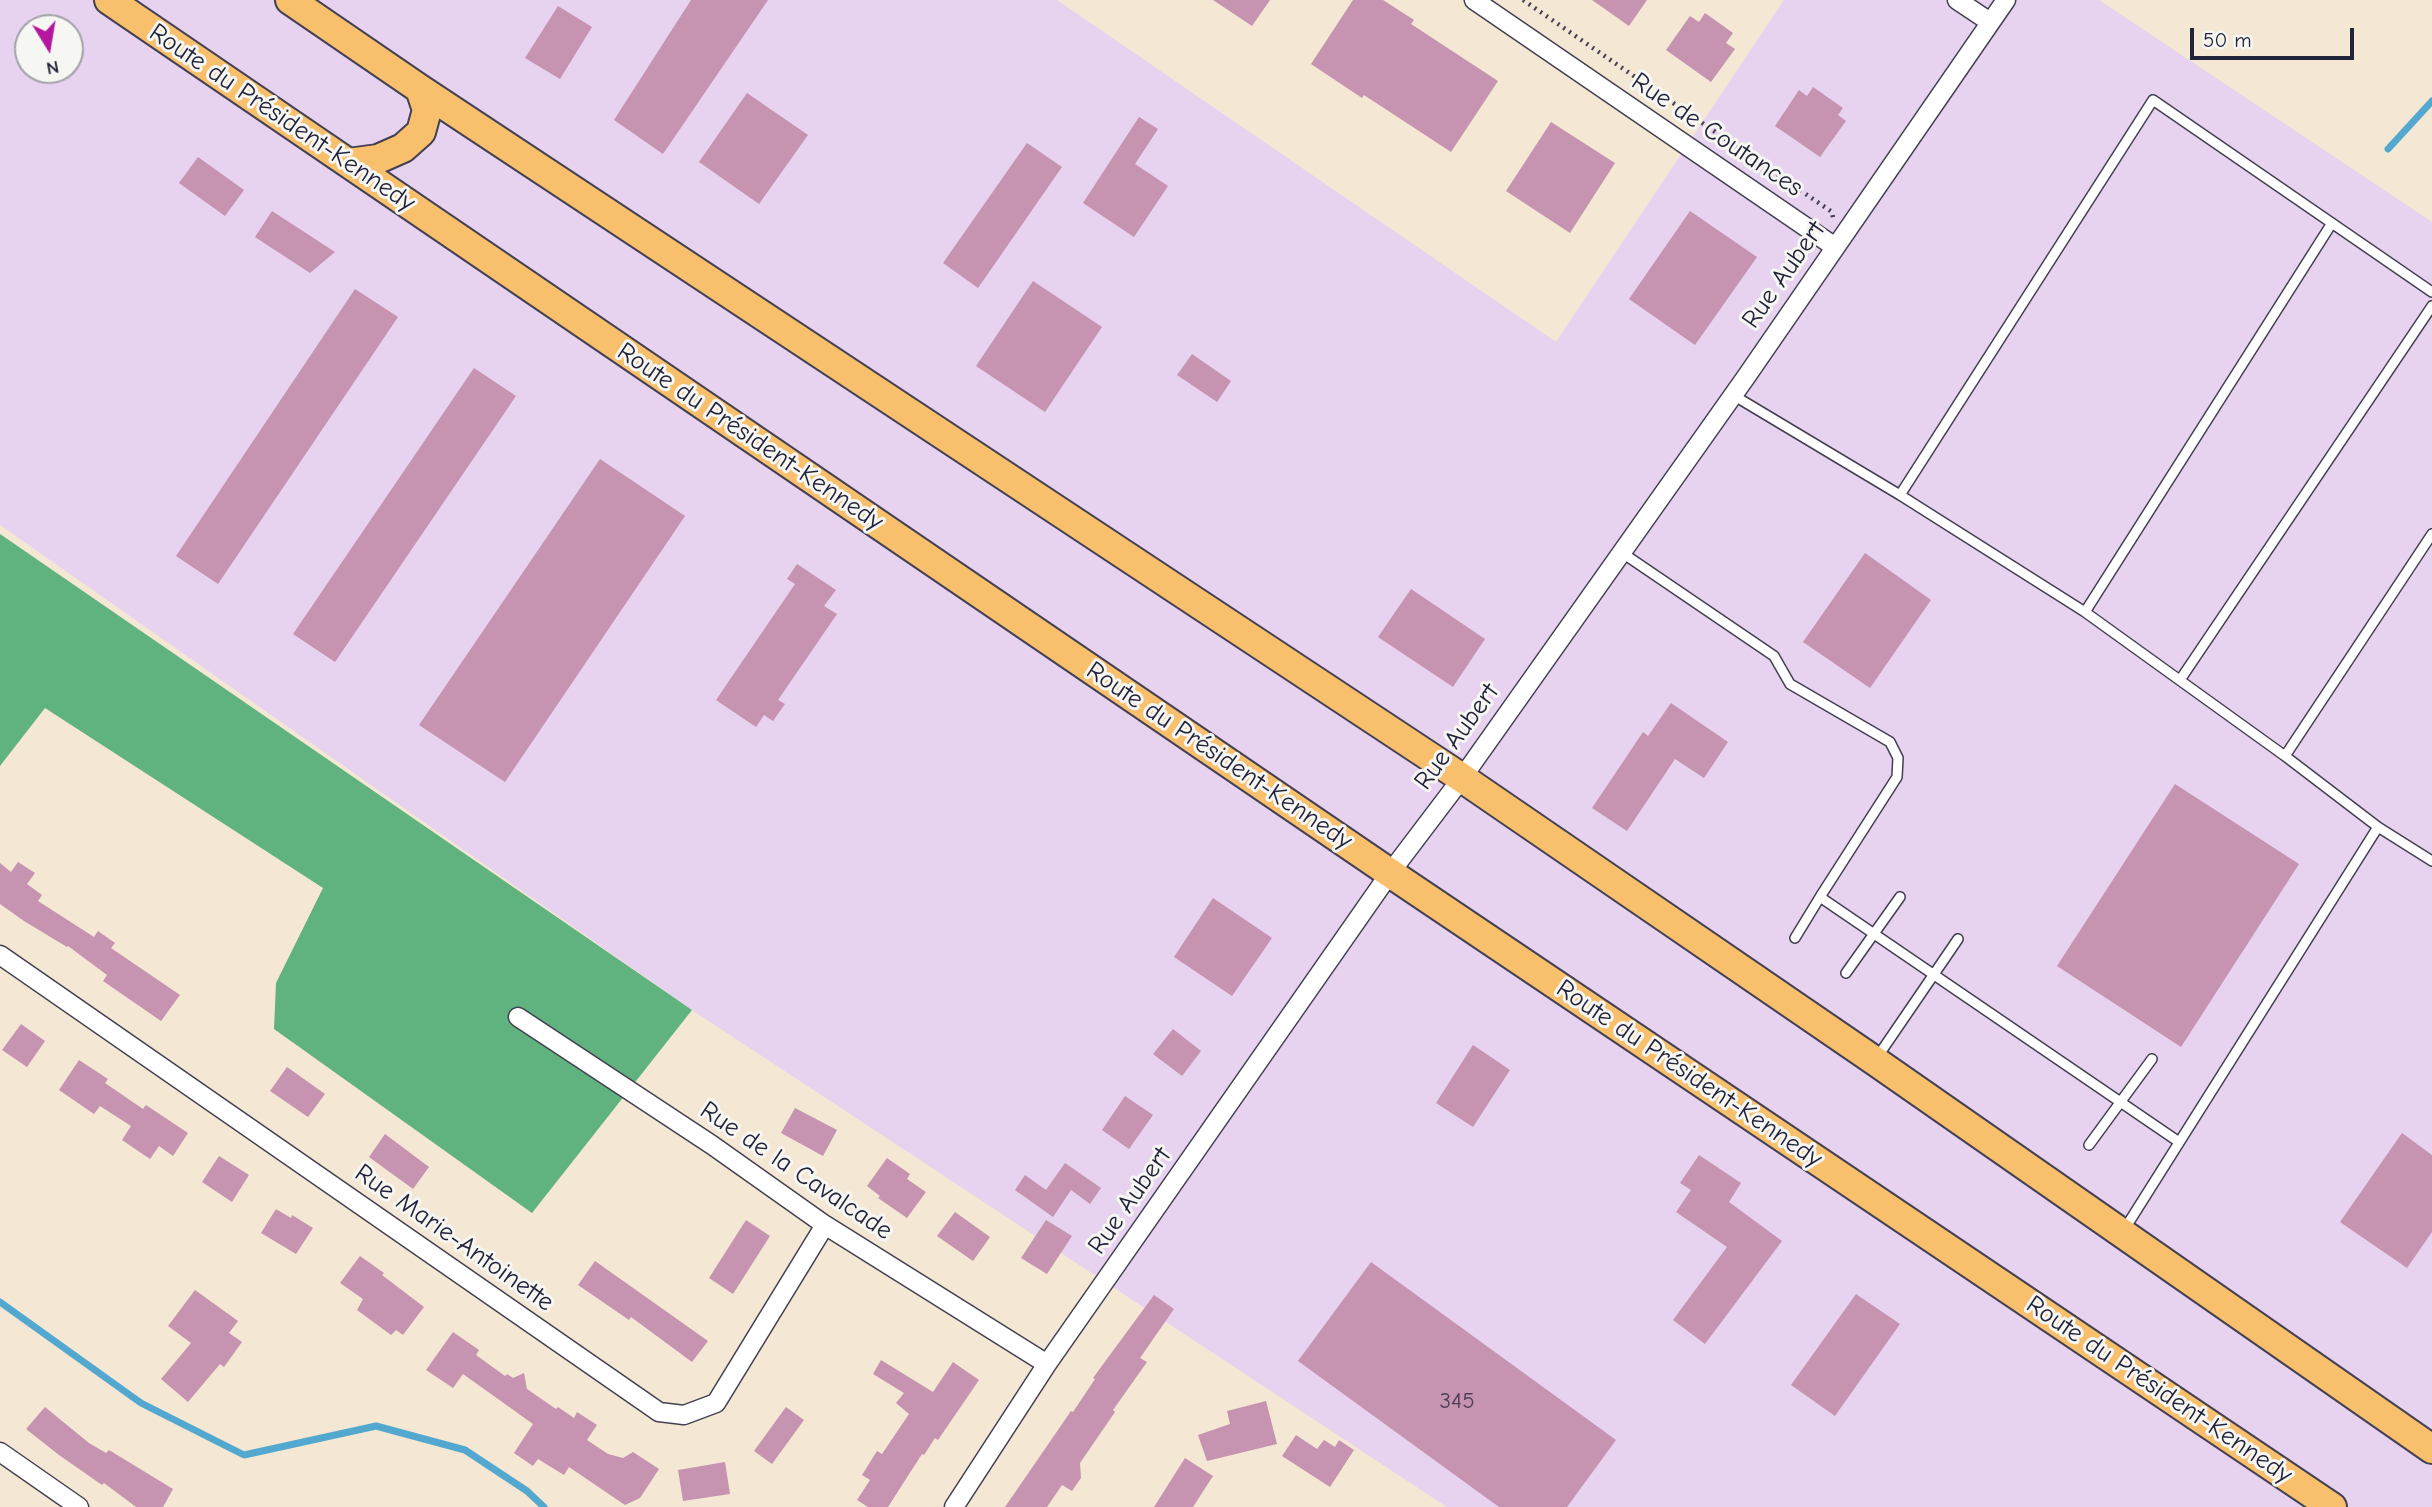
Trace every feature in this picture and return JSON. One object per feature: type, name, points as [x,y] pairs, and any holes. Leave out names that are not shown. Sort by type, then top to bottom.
[{"type":"main road","name":"Route du Président-Kennedy","points":[[109,0],[1390,873],[2333,1507]]},
{"type":"main road","points":[[290,0],[420,89],[1462,778],[1875,1061],[2432,1449]]},
{"type":"main road","points":[[348,163],[378,159],[403,148],[421,132],[427,110],[420,89]]},
{"type":"street","name":"Rue de Coutances","points":[[1474,0],[1835,247]]},
{"type":"street","points":[[1957,0],[1990,22]]},
{"type":"street","name":"Rue Aubert","points":[[954,1507],[1047,1364],[1390,873],[1462,778],[1732,395],[2006,0]]},
{"type":"street","name":"Rue Marie-Antoinette","points":[[0,955],[659,1412],[684,1415],[716,1403],[825,1225]]},
{"type":"street","name":"Rue de la Cavalcade","points":[[518,1017],[825,1225],[1047,1364]]},
{"type":"street","points":[[0,1452],[79,1507]]},
{"type":"lane","points":[[1899,495],[2153,100],[2432,292]]},
{"type":"lane","points":[[2085,612],[2332,223]]},
{"type":"lane","points":[[2180,680],[2432,306]]},
{"type":"lane","points":[[1732,395],[1899,495],[2085,612],[2285,756],[2378,827],[2432,860]]},
{"type":"lane","points":[[2285,756],[2432,534]]},
{"type":"lane","points":[[1621,552],[1774,656],[1790,684],[1890,742],[1898,758],[1897,777],[1795,938]]},
{"type":"lane","points":[[2121,1234],[2378,827]]},
{"type":"lane","points":[[1820,897],[2179,1142]]},
{"type":"lane","points":[[1846,973],[1900,897]]},
{"type":"lane","points":[[1875,1061],[1958,939]]},
{"type":"lane","points":[[2089,1145],[2152,1059]]},
{"type":"path","name":"Rue de Coutances","points":[[1523,0],[1832,212],[1835,247]]},
{"type":"shaded area","points":[[0,0],[1057,0],[1556,342],[1784,0],[2099,0],[2432,222],[2432,1507],[1447,1507],[692,1010],[0,525]]},
{"type":"green space","points":[[0,534],[692,1010],[532,1213],[274,1029],[276,983],[323,888],[45,708],[0,766]]},
{"type":"building","points":[[691,0],[768,0],[663,154],[614,120]]},
{"type":"building","points":[[1213,0],[1270,0],[1252,26]]},
{"type":"building","points":[[1353,0],[1383,0],[1414,20],[1411,24],[1498,81],[1451,152],[1311,64]]},
{"type":"building","points":[[1592,0],[1647,0],[1629,26]]},
{"type":"building","points":[[558,6],[592,27],[560,79],[525,58]]},
{"type":"building","points":[[1705,13],[1733,33],[1726,43],[1735,49],[1711,82],[1666,50],[1690,16],[1699,22]]},
{"type":"building","points":[[1813,87],[1843,108],[1838,115],[1846,121],[1820,157],[1775,126],[1799,90],[1807,96]]},
{"type":"building","points":[[747,93],[808,135],[759,204],[699,162]]},
{"type":"building","points":[[1139,117],[1158,129],[1135,164],[1168,186],[1134,237],[1083,203]]},
{"type":"building","points":[[1551,122],[1615,163],[1570,233],[1506,191]]},
{"type":"building","points":[[1027,143],[1062,167],[978,288],[943,263]]},
{"type":"building","points":[[198,157],[244,190],[225,216],[179,183]]},
{"type":"building","points":[[272,211],[335,252],[310,273],[255,237]]},
{"type":"building","points":[[1690,211],[1757,257],[1695,345],[1629,299]]},
{"type":"building","points":[[1033,281],[1102,327],[1045,412],[976,366]]},
{"type":"building","points":[[355,289],[398,317],[218,584],[176,556]]},
{"type":"building","points":[[1192,354],[1231,381],[1217,402],[1177,375]]},
{"type":"building","points":[[474,368],[516,396],[335,662],[293,634]]},
{"type":"building","points":[[600,459],[685,516],[505,782],[419,725]]},
{"type":"building","points":[[1865,553],[1931,600],[1870,688],[1803,642]]},
{"type":"building","points":[[797,564],[836,590],[824,606],[837,614],[778,700],[785,704],[773,721],[764,715],[756,727],[716,700],[795,584],[787,579]]},
{"type":"building","points":[[1411,589],[1485,639],[1453,687],[1378,637]]},
{"type":"building","points":[[1671,703],[1728,742],[1704,778],[1675,759],[1627,831],[1592,808],[1643,732],[1648,736]]},
{"type":"building","points":[[2175,784],[2299,864],[2181,1047],[2057,966]]},
{"type":"building","points":[[18,862],[35,873],[27,884],[42,895],[38,901],[94,937],[98,931],[115,943],[111,948],[180,995],[161,1021],[103,981],[107,975],[68,946],[0,904],[0,863],[11,872]]},
{"type":"building","points":[[1213,898],[1272,938],[1232,996],[1174,957]]},
{"type":"building","points":[[21,1024],[45,1041],[27,1067],[2,1050]]},
{"type":"building","points":[[1173,1029],[1201,1051],[1182,1076],[1153,1054]]},
{"type":"building","points":[[1473,1045],[1510,1070],[1473,1127],[1436,1103]]},
{"type":"building","points":[[79,1060],[108,1079],[105,1083],[143,1109],[146,1105],[188,1133],[173,1156],[159,1146],[150,1159],[122,1140],[131,1126],[100,1106],[94,1114],[59,1090]]},
{"type":"building","points":[[287,1067],[325,1094],[308,1117],[270,1091]]},
{"type":"building","points":[[1125,1096],[1153,1115],[1129,1149],[1102,1130]]},
{"type":"building","points":[[795,1108],[837,1130],[823,1156],[781,1133]]},
{"type":"building","points":[[2402,1133],[2432,1155],[2432,1232],[2407,1268],[2340,1222]]},
{"type":"building","points":[[385,1134],[429,1167],[413,1189],[369,1157]]},
{"type":"building","points":[[1699,1155],[1741,1183],[1729,1202],[1782,1241],[1705,1344],[1673,1320],[1727,1247],[1676,1212],[1691,1190],[1680,1183]]},
{"type":"building","points":[[219,1156],[249,1175],[232,1202],[202,1182]]},
{"type":"building","points":[[887,1158],[910,1174],[907,1179],[926,1192],[907,1218],[878,1198],[880,1196],[867,1186]]},
{"type":"building","points":[[1065,1163],[1101,1188],[1090,1204],[1071,1190],[1053,1217],[1015,1190],[1025,1175],[1046,1190]]},
{"type":"building","points":[[276,1209],[313,1228],[296,1254],[261,1233]]},
{"type":"building","points":[[955,1212],[990,1237],[973,1261],[937,1236]]},
{"type":"building","points":[[746,1220],[770,1236],[733,1294],[709,1278]]},
{"type":"building","points":[[1046,1220],[1072,1236],[1047,1274],[1021,1258]]},
{"type":"building","points":[[360,1256],[424,1307],[403,1335],[396,1330],[391,1335],[357,1310],[363,1299],[340,1283]]},
{"type":"building","points":[[595,1261],[708,1341],[692,1362],[631,1317],[629,1320],[578,1285]]},
{"type":"building","points":[[1371,1262],[1616,1440],[1567,1507],[1499,1507],[1298,1361]]},
{"type":"building","points":[[195,1290],[238,1321],[229,1333],[242,1342],[224,1367],[220,1364],[188,1402],[161,1379],[191,1343],[168,1326]]},
{"type":"building","points":[[1856,1294],[1900,1324],[1835,1416],[1791,1385]]},
{"type":"building","points":[[1154,1295],[1174,1309],[1140,1358],[1147,1362],[1080,1463],[1081,1478],[1072,1491],[1062,1485],[1047,1507],[1005,1507],[1071,1411],[1073,1412],[1095,1379],[1093,1378]]},
{"type":"building","points":[[453,1332],[479,1350],[476,1355],[505,1376],[507,1374],[513,1378],[524,1373],[527,1389],[556,1409],[558,1407],[574,1418],[577,1412],[597,1425],[587,1440],[608,1454],[623,1458],[633,1452],[659,1469],[640,1498],[625,1505],[569,1467],[564,1475],[538,1459],[533,1466],[514,1453],[533,1424],[463,1374],[453,1388],[426,1370]]},
{"type":"building","points":[[881,1360],[933,1392],[953,1362],[979,1380],[938,1440],[935,1438],[924,1455],[922,1454],[888,1507],[868,1507],[857,1500],[870,1480],[862,1475],[877,1451],[882,1454],[909,1414],[896,1403],[904,1393],[873,1374]]},
{"type":"building","points":[[1266,1401],[1277,1444],[1207,1461],[1198,1435],[1230,1424],[1227,1411]]},
{"type":"building","points":[[45,1407],[89,1443],[106,1453],[109,1450],[173,1489],[163,1507],[136,1507],[59,1455],[26,1429]]},
{"type":"building","points":[[786,1407],[804,1420],[772,1464],[754,1451]]},
{"type":"building","points":[[1296,1435],[1317,1449],[1324,1440],[1335,1447],[1339,1440],[1354,1450],[1330,1487],[1282,1456]]},
{"type":"building","points":[[1185,1458],[1213,1476],[1193,1507],[1154,1507]]},
{"type":"building","points":[[725,1462],[730,1494],[683,1501],[678,1470]]},
{"type":"waterway","points":[[2388,149],[2432,101]]},
{"type":"waterway","points":[[0,1302],[141,1403],[244,1455],[376,1426],[465,1450],[527,1491],[544,1507]]}]
